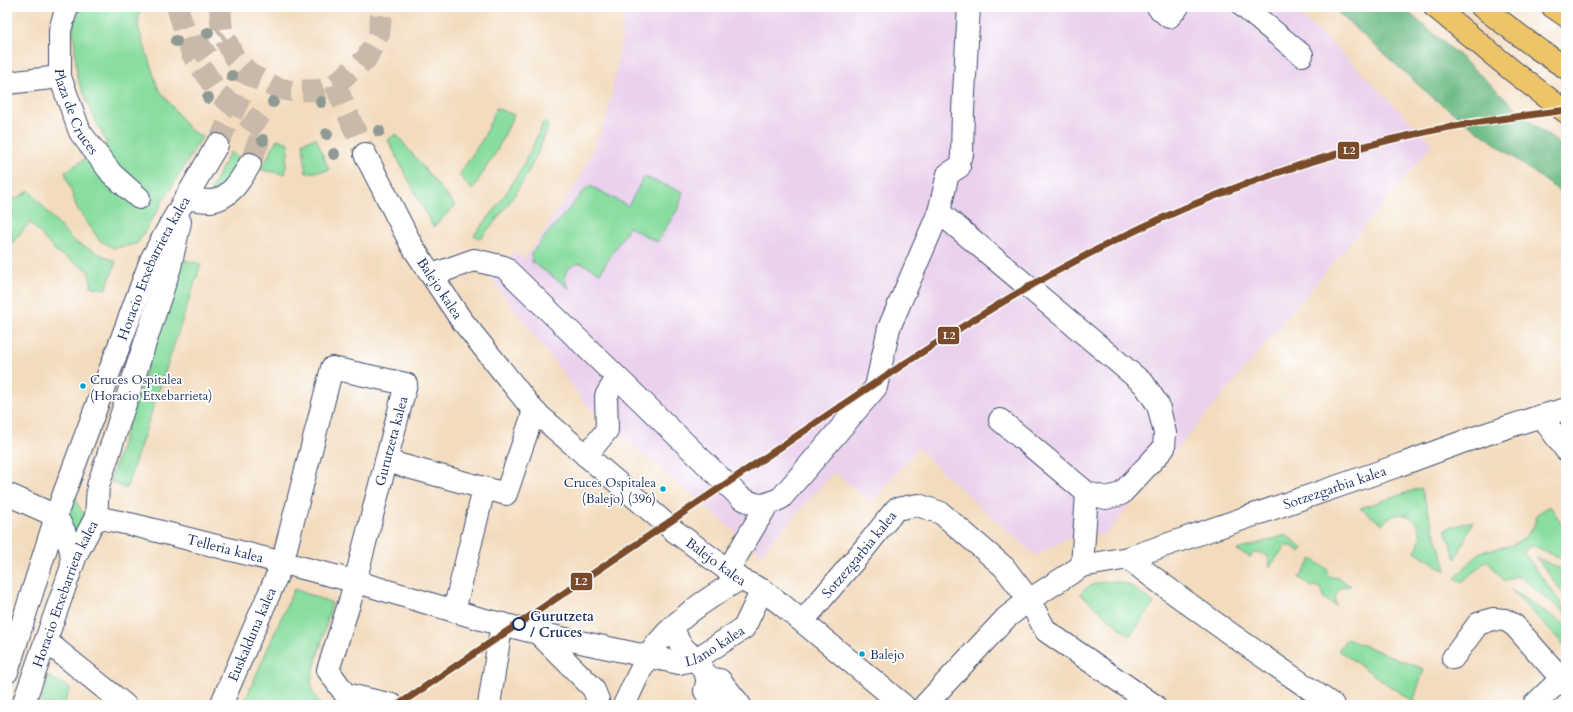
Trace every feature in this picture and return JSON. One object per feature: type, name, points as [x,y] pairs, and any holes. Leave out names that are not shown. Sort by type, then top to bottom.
[{"type":"highway","points":[[1435,7],[1514,72],[1566,112]]},
{"type":"highway","points":[[1482,7],[1535,47],[1566,68]]},
{"type":"highway","points":[[1553,7],[1566,16]]},
{"type":"street","name":"Plaza de Cruces","points":[[68,7],[60,30],[60,77],[80,132],[112,174],[139,198]]},
{"type":"street","points":[[432,275],[474,260],[504,267],[741,498],[754,504],[767,505],[781,498],[876,387],[889,328],[939,212],[948,174],[961,160],[969,7]]},
{"type":"street","points":[[1158,7],[1169,17],[1178,7]]},
{"type":"street","points":[[1244,7],[1302,55]]},
{"type":"street","points":[[7,83],[60,77]]},
{"type":"street","points":[[217,145],[186,199],[212,201],[228,194],[240,182],[250,164]]},
{"type":"street","name":"Balejo kalea","points":[[365,154],[412,246],[460,318],[534,411],[673,530],[734,575],[762,590],[803,621],[903,705]]},
{"type":"street","name":"Horacio Etxebarrieta kalea","points":[[7,672],[56,516],[151,260],[186,199]]},
{"type":"street","name":"Horacio Etxebarrieta kalea","points":[[25,699],[76,555],[96,517],[98,486],[170,267],[186,199]]},
{"type":"street","points":[[939,212],[1144,384],[1158,405],[1165,433],[1164,448],[1122,494],[1106,498],[1088,494],[1000,420]]},
{"type":"street","name":"Gurutzeta kalea","points":[[282,564],[332,368],[406,384],[354,581]]},
{"type":"street","points":[[586,456],[607,430],[606,396],[617,378]]},
{"type":"street","name":"Sotzezgarbia kalea","points":[[926,705],[1006,618],[1029,600],[1082,566],[1128,558],[1397,466],[1465,440],[1566,409]]},
{"type":"street","points":[[386,461],[506,494],[534,411]]},
{"type":"street","points":[[1541,416],[1566,450]]},
{"type":"street","points":[[72,472],[76,486],[96,517]]},
{"type":"street","points":[[454,611],[484,489]]},
{"type":"street","points":[[7,494],[56,516],[64,531],[71,550],[72,566]]},
{"type":"street","points":[[1082,566],[1088,494]]},
{"type":"street","points":[[624,705],[649,655],[662,637],[734,575],[767,505]]},
{"type":"street","name":"Sotzezgarbia kalea","points":[[803,621],[896,509],[918,505],[941,513],[975,540],[1004,567],[1029,600],[1046,631],[1154,705]]},
{"type":"street","name":"Telleria kalea","points":[[96,517],[134,525],[282,564],[354,581],[454,611],[538,633],[649,655]]},
{"type":"street","points":[[1128,558],[1259,654],[1333,705]]},
{"type":"street","name":"Euskalduna kalea","points":[[221,705],[282,564]]},
{"type":"street","points":[[354,581],[350,601],[328,670],[345,694],[392,705]]},
{"type":"street","name":"Llano kalea","points":[[649,655],[678,663],[696,659],[744,628],[762,590]]},
{"type":"street","points":[[1453,658],[1478,624],[1493,619],[1505,620],[1514,625],[1564,682],[1534,705]]},
{"type":"street","points":[[489,705],[499,640],[503,624]]},
{"type":"street","points":[[674,627],[677,640],[685,650],[696,659],[708,678],[705,691],[714,705]]},
{"type":"street","points":[[538,633],[596,697],[608,705]]},
{"type":"street","points":[[46,641],[125,705]]},
{"type":"street","points":[[708,678],[720,680],[740,705]]},
{"type":"shaded area","points":[[623,7],[1290,7],[1337,48],[1433,144],[1106,534],[1067,538],[1036,556],[943,473],[918,448],[872,502],[834,472],[761,554],[588,407],[493,281],[514,250],[524,260],[579,180],[607,117],[622,37]]},
{"type":"green space","points":[[79,7],[140,7],[138,27],[158,88],[190,130],[202,137],[137,244],[114,248],[100,241],[77,208],[65,172],[107,144],[90,109],[77,77],[73,25]]},
{"type":"green space","points":[[1332,7],[1402,7],[1454,51],[1537,127],[1566,149],[1566,196],[1432,97]]},
{"type":"green space","points":[[496,108],[514,115],[496,152],[472,190],[459,175],[484,137]]},
{"type":"green space","points":[[543,123],[549,124],[529,171],[512,199],[480,239],[474,235],[505,195],[529,153]]},
{"type":"green space","points":[[396,134],[455,206],[433,227],[388,140]]},
{"type":"green space","points":[[316,138],[329,170],[306,173],[303,142]]},
{"type":"green space","points":[[277,139],[289,143],[285,174],[261,170]]},
{"type":"green space","points":[[230,152],[244,160],[227,189],[209,194]]},
{"type":"green space","points":[[644,177],[683,192],[679,207],[657,242],[629,227],[600,273],[581,263],[568,269],[565,280],[570,289],[532,262],[531,253],[589,185],[628,206]]},
{"type":"green space","points":[[29,190],[75,242],[116,262],[106,289],[92,287],[88,270],[56,252],[30,222],[7,249],[7,202],[21,196]]},
{"type":"green space","points":[[181,259],[201,264],[126,489],[110,481]]},
{"type":"green space","points":[[1421,488],[1447,572],[1415,551],[1419,542],[1420,533],[1418,525],[1413,519],[1407,515],[1399,515],[1390,517],[1382,524],[1360,508]]},
{"type":"green space","points":[[74,494],[84,514],[75,546],[64,519]]},
{"type":"green space","points":[[1550,506],[1566,530],[1566,561],[1532,545],[1523,552],[1566,610],[1566,613],[1517,575],[1505,582],[1487,560],[1462,582],[1455,578],[1480,552],[1512,545],[1524,538],[1534,526],[1537,514]]},
{"type":"green space","points":[[1473,521],[1456,559],[1445,529]]},
{"type":"green space","points":[[1286,535],[1303,548],[1300,552],[1292,546],[1285,546],[1270,567],[1269,558],[1262,553],[1255,553],[1250,557],[1237,550]]},
{"type":"green space","points":[[1536,557],[1566,572],[1566,597]]},
{"type":"green space","points":[[1312,559],[1327,569],[1327,573],[1331,577],[1338,578],[1351,586],[1342,587],[1338,591],[1335,598],[1336,606],[1323,598],[1324,595],[1321,589],[1315,586],[1312,587],[1299,578]]},
{"type":"green space","points":[[1114,581],[1128,584],[1154,603],[1130,636],[1080,594],[1091,585]]},
{"type":"green space","points":[[294,589],[332,603],[311,680],[312,691],[320,704],[243,705]]},
{"type":"green space","points":[[1511,590],[1566,625],[1565,646]]},
{"type":"green space","points":[[1347,639],[1424,669],[1413,702],[1338,650]]},
{"type":"green space","points":[[48,676],[70,688],[64,705],[40,705]]},
{"type":"tunnel","points":[[177,7],[192,54],[220,95],[264,130],[250,164]]},
{"type":"tunnel","points":[[220,7],[222,32],[234,57],[251,75],[277,88],[291,91],[320,90],[335,84],[366,59],[379,34],[382,7]]},
{"type":"tunnel","points":[[192,54],[222,32]]},
{"type":"tunnel","points":[[217,145],[251,75]]},
{"type":"tunnel","points":[[335,84],[365,154]]},
{"type":"transit line","name":"L2","points":[[398,705],[941,340],[994,307],[1103,246],[1159,219],[1217,195],[1270,175],[1351,150],[1434,130],[1484,121],[1566,110]]},
{"type":"place","name":"Cruces Ospitalea (Horacio Etxebarrieta)","points":[[83,386]]},
{"type":"place","name":"Cruces Ospitalea (Balejo) (396)","points":[[663,489]]},
{"type":"place","name":"Gurutzeta / Cruces","points":[[519,624]]},
{"type":"place","name":"Balejo","points":[[862,654]]}]
